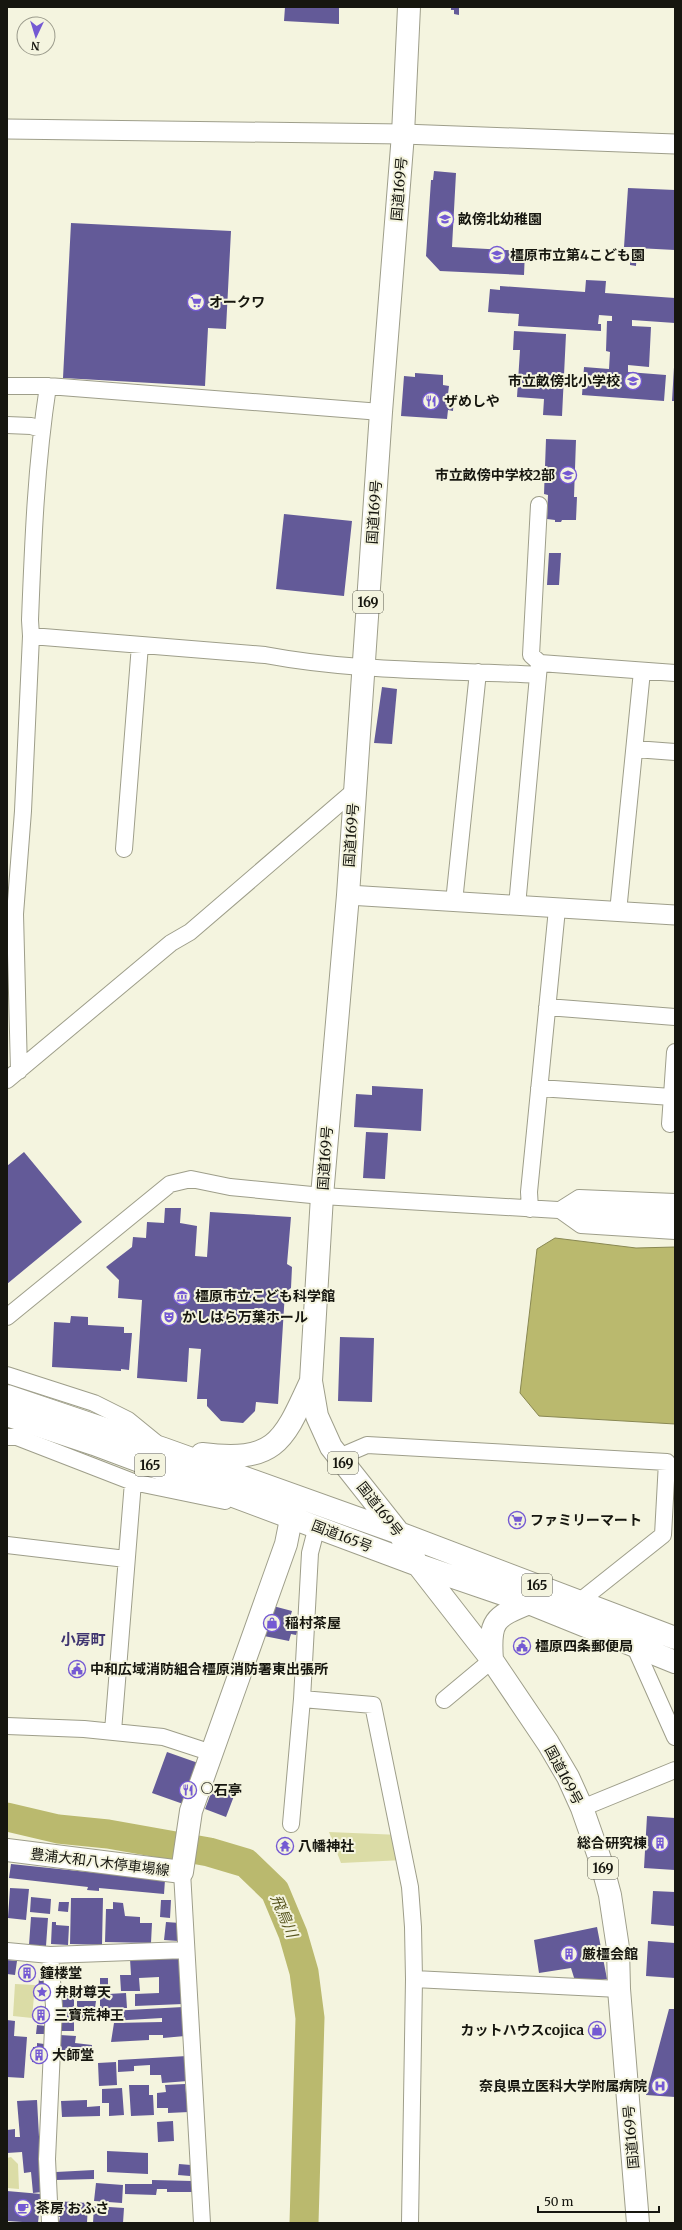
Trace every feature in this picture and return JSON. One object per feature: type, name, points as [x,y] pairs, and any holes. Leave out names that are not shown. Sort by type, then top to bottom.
[{"type":"main road","name":"国道169号","points":[[409,7],[403,134],[381,412],[348,895],[322,1196],[311,1381],[317,1416],[331,1447],[399,1533],[418,1565],[492,1660],[548,1743],[568,1777],[582,1808],[602,1865],[610,1895],[618,1948],[619,1989],[638,2223]]},
{"type":"main road","points":[[164,1449],[229,1457],[257,1454],[268,1449],[283,1436],[291,1424],[311,1381]]},
{"type":"main road","name":"国道165号","points":[[7,1396],[164,1449],[399,1533],[675,1638]]},
{"type":"main road","name":"国道165号","points":[[7,1415],[94,1444],[318,1526],[418,1565],[530,1603],[675,1662]]},
{"type":"main road","name":"豊浦大和八木停車場線","points":[[7,1850],[183,1868],[189,1834],[191,1811],[286,1544],[296,1496]]},
{"type":"main road","name":"165","points":[[492,1660],[490,1637],[495,1623],[506,1612],[530,1603]]},
{"type":"street","points":[[7,129],[403,134],[675,144]]},
{"type":"street","points":[[7,386],[48,386],[381,412]]},
{"type":"street","points":[[13,1075],[14,914],[23,811],[32,636],[30,620],[34,521],[41,429],[48,386]]},
{"type":"street","points":[[7,425],[31,426],[41,429]]},
{"type":"street","points":[[516,906],[539,669],[531,655],[539,506]]},
{"type":"street","points":[[32,636],[265,655],[303,662],[364,668],[478,672],[539,669],[675,673]]},
{"type":"street","points":[[124,849],[140,645]]},
{"type":"street","points":[[618,912],[642,671]]},
{"type":"street","points":[[454,902],[478,672]]},
{"type":"street","points":[[635,749],[675,752]]},
{"type":"street","points":[[13,1075],[171,943],[190,932],[354,791]]},
{"type":"street","points":[[348,895],[557,909],[675,915]]},
{"type":"street","points":[[530,1208],[529,1192],[557,909]]},
{"type":"street","points":[[547,1007],[675,1017]]},
{"type":"street","points":[[670,1124],[675,1052]]},
{"type":"street","points":[[539,1088],[672,1097]]},
{"type":"street","points":[[7,1317],[170,1184],[190,1179],[230,1188],[322,1196],[675,1217]]},
{"type":"street","points":[[560,1210],[579,1198],[675,1202]]},
{"type":"street","points":[[560,1210],[581,1225],[675,1231]]},
{"type":"street","points":[[7,1375],[94,1403],[128,1420],[164,1449]]},
{"type":"street","points":[[7,1437],[16,1437],[133,1482],[224,1501],[244,1500]]},
{"type":"street","points":[[339,1457],[367,1444],[667,1462],[663,1535],[580,1601]]},
{"type":"street","points":[[113,1731],[133,1482]]},
{"type":"street","points":[[291,1824],[302,1699],[310,1553],[318,1526]]},
{"type":"street","points":[[7,1545],[126,1559]]},
{"type":"street","points":[[634,1645],[675,1737]]},
{"type":"street","points":[[444,1700],[492,1660]]},
{"type":"street","points":[[302,1699],[373,1705],[410,1887],[413,1927],[414,1979],[410,2223]]},
{"type":"street","points":[[7,1726],[113,1731],[163,1737],[212,1753]]},
{"type":"street","points":[[582,1808],[675,1770]]},
{"type":"street","points":[[183,1868],[186,1950],[202,2223]]},
{"type":"street","points":[[7,1951],[50,1955],[186,1950]]},
{"type":"street","points":[[50,1955],[54,2006],[46,2159],[50,2223]]},
{"type":"street","points":[[414,1979],[619,1989]]},
{"type":"green space","points":[[329,1832],[400,1835],[404,1860],[341,1863]]},
{"type":"green space","points":[[15,1984],[35,1985],[32,2018],[13,2016]]},
{"type":"green space","points":[[11,2157],[18,2164],[19,2189],[7,2188],[7,2158]]},
{"type":"shaded area","points":[[555,1238],[636,1248],[675,1247],[675,1424],[539,1416],[520,1393],[537,1249]]},
{"type":"building","points":[[285,7],[339,7],[339,24],[284,21]]},
{"type":"building","points":[[451,7],[459,7],[459,15],[454,14],[454,10],[451,10]]},
{"type":"building","points":[[434,171],[456,173],[452,247],[525,251],[524,275],[440,271],[426,256],[431,180],[433,180]]},
{"type":"building","points":[[628,188],[675,190],[675,250],[637,248],[636,266],[630,265],[631,247],[624,247]]},
{"type":"building","points":[[71,223],[231,231],[226,329],[208,328],[205,386],[63,378]]},
{"type":"building","points":[[586,280],[606,281],[605,293],[675,298],[675,323],[632,320],[632,326],[651,327],[649,367],[628,365],[628,372],[666,375],[664,401],[582,395],[584,367],[609,369],[610,352],[606,351],[607,321],[612,321],[612,316],[599,315],[598,324],[601,324],[601,331],[518,326],[519,314],[488,312],[490,289],[500,290],[500,286],[585,292]]},
{"type":"building","points":[[514,331],[566,334],[562,416],[543,415],[544,399],[517,397],[520,350],[513,350]]},
{"type":"building","points":[[674,367],[675,401],[672,401]]},
{"type":"building","points":[[415,373],[443,375],[443,385],[449,386],[448,394],[454,395],[453,411],[448,410],[447,419],[401,416],[404,376],[415,377]]},
{"type":"building","points":[[546,439],[576,440],[574,497],[577,497],[576,520],[562,520],[561,522],[555,522],[555,520],[547,519],[548,495],[544,494]]},
{"type":"building","points":[[284,514],[352,521],[344,596],[276,589]]},
{"type":"building","points":[[549,553],[561,553],[559,585],[547,585]]},
{"type":"building","points":[[382,687],[397,689],[392,744],[374,743]]},
{"type":"building","points":[[372,1086],[423,1089],[421,1131],[354,1127],[356,1094],[372,1095]]},
{"type":"building","points":[[366,1132],[388,1133],[385,1179],[363,1178]]},
{"type":"building","points":[[24,1152],[82,1222],[7,1284],[7,1166]]},
{"type":"building","points":[[165,1208],[181,1208],[180,1223],[197,1226],[195,1256],[207,1257],[210,1212],[291,1217],[287,1264],[292,1267],[291,1288],[285,1292],[278,1404],[256,1402],[255,1411],[243,1423],[221,1421],[207,1406],[207,1399],[197,1399],[201,1349],[189,1348],[187,1382],[137,1378],[142,1300],[118,1298],[119,1280],[106,1267],[132,1247],[133,1237],[146,1238],[147,1222],[164,1223]]},
{"type":"building","points":[[71,1316],[88,1317],[88,1325],[124,1327],[124,1333],[132,1333],[129,1370],[121,1369],[121,1371],[52,1367],[54,1322],[70,1323]]},
{"type":"building","points":[[340,1337],[374,1338],[372,1402],[338,1401]]},
{"type":"building","points":[[273,1606],[292,1611],[289,1621],[300,1624],[296,1635],[291,1634],[289,1641],[264,1636]]},
{"type":"building","points":[[167,1752],[201,1764],[186,1805],[152,1793]]},
{"type":"building","points":[[213,1788],[234,1796],[226,1817],[205,1809]]},
{"type":"building","name":"総合研究棟","points":[[647,1816],[675,1818],[675,1870],[644,1868]]},
{"type":"building","points":[[11,1864],[165,1880],[164,1894],[99,1888],[99,1891],[87,1890],[88,1887],[9,1878]]},
{"type":"building","points":[[10,1888],[29,1889],[26,1920],[8,1918]]},
{"type":"building","points":[[653,1891],[675,1892],[675,1926],[651,1924]]},
{"type":"building","points":[[31,1897],[51,1899],[50,1914],[30,1912]]},
{"type":"building","points":[[71,1898],[103,1898],[102,1945],[70,1944]]},
{"type":"building","points":[[161,1900],[171,1900],[170,1918],[160,1917]]},
{"type":"building","points":[[59,1902],[69,1902],[68,1912],[58,1911]]},
{"type":"building","points":[[113,1902],[123,1903],[125,1916],[140,1917],[140,1923],[152,1923],[151,1943],[105,1942],[106,1909],[113,1909]]},
{"type":"building","points":[[31,1917],[48,1918],[46,1946],[29,1945]]},
{"type":"building","points":[[52,1922],[56,1922],[56,1925],[69,1926],[68,1945],[51,1944]]},
{"type":"building","points":[[166,1922],[180,1923],[178,1941],[164,1940]]},
{"type":"building","name":"厳橿会館","points":[[597,1927],[607,1979],[576,1984],[571,1968],[539,1973],[534,1940]]},
{"type":"building","points":[[648,1941],[675,1943],[675,1978],[646,1976]]},
{"type":"building","points":[[181,1957],[183,2004],[135,2006],[135,1994],[159,1993],[159,1977],[139,1978],[140,1991],[121,1991],[120,1975],[131,1975],[130,1959]]},
{"type":"building","points":[[7,1960],[17,1961],[15,1975],[7,1974]]},
{"type":"building","name":"鐘楼堂","points":[[21,1967],[33,1968],[32,1980],[20,1979]]},
{"type":"building","points":[[39,1977],[47,1977],[45,1996],[38,1995]]},
{"type":"building","points":[[100,1978],[108,1978],[108,1994],[126,1993],[127,2008],[100,2008]]},
{"type":"building","points":[[61,1993],[74,1993],[74,2031],[61,2031]]},
{"type":"building","points":[[77,2001],[96,2001],[95,2008],[77,2008]]},
{"type":"building","points":[[183,2007],[185,2036],[163,2038],[163,2035],[149,2035],[149,2040],[111,2042],[114,2023],[162,2022],[162,2018],[110,2021],[110,2011]]},
{"type":"building","name":"三寶荒神王","points":[[36,2008],[47,2008],[46,2023],[35,2022]]},
{"type":"building","points":[[669,2009],[675,2009],[675,2097],[646,2095]]},
{"type":"building","points":[[77,2012],[93,2012],[93,2022],[77,2022]]},
{"type":"building","points":[[7,2020],[15,2021],[14,2036],[27,2037],[24,2078],[7,2077]]},
{"type":"building","points":[[37,2025],[46,2026],[45,2034],[36,2034]]},
{"type":"building","points":[[60,2035],[76,2036],[75,2043],[92,2045],[91,2054],[77,2053],[77,2058],[58,2057]]},
{"type":"building","name":"大師堂","points":[[37,2043],[44,2044],[45,2063],[32,2062],[33,2047],[37,2047]]},
{"type":"building","points":[[187,2056],[188,2081],[162,2083],[161,2075],[150,2075],[150,2065],[134,2066],[134,2071],[118,2072],[118,2060]]},
{"type":"building","points":[[116,2062],[117,2085],[99,2086],[98,2063]]},
{"type":"building","points":[[185,2084],[186,2093],[189,2093],[189,2112],[168,2113],[168,2108],[157,2108],[157,2093],[166,2092],[165,2085]]},
{"type":"building","points":[[129,2085],[149,2085],[149,2095],[153,2095],[154,2115],[131,2116]]},
{"type":"building","points":[[122,2088],[124,2115],[109,2116],[109,2103],[102,2103],[102,2089]]},
{"type":"building","points":[[37,2100],[42,2192],[33,2193],[31,2172],[24,2173],[22,2152],[7,2153],[7,2130],[15,2129],[15,2137],[20,2137],[17,2101]]},
{"type":"building","points":[[87,2100],[87,2107],[100,2106],[100,2116],[62,2117],[61,2101]]},
{"type":"building","points":[[173,2121],[174,2141],[158,2142],[157,2122]]},
{"type":"building","points":[[107,2151],[148,2153],[148,2174],[107,2172]]},
{"type":"building","points":[[179,2164],[191,2165],[190,2176],[178,2175]]},
{"type":"building","points":[[94,2170],[94,2179],[56,2180],[56,2172]]},
{"type":"building","points":[[152,2180],[192,2181],[192,2192],[167,2192],[167,2189],[157,2189],[156,2195],[125,2194],[125,2184],[152,2184]]},
{"type":"building","points":[[96,2183],[123,2185],[122,2203],[94,2201]]},
{"type":"building","name":"茶房 おふさ","points":[[7,2191],[41,2194],[38,2223],[7,2221]]},
{"type":"building","points":[[55,2201],[88,2203],[87,2223],[59,2222],[60,2217],[54,2216]]},
{"type":"building","points":[[94,2206],[124,2208],[123,2223],[93,2223]]},
{"type":"waterway","name":"飛鳥川","points":[[7,1817],[58,1829],[108,1834],[209,1852],[246,1863],[275,1891],[293,1934],[304,1972],[310,2018],[304,2223]]},
{"type":"place","name":"畝傍北幼稚園","points":[[445,219]]},
{"type":"place","name":"橿原市立第4こども園","points":[[497,255]]},
{"type":"place","name":"オークワ","points":[[196,302]]},
{"type":"place","name":"市立畝傍北小学校","points":[[633,381]]},
{"type":"place","name":"ザめしや","points":[[431,401]]},
{"type":"place","name":"市立畝傍中学校2部","points":[[568,475]]},
{"type":"place","name":"橿原市立こども科学館","points":[[182,1296]]},
{"type":"place","name":"かしはら万葉ホール","points":[[169,1317]]},
{"type":"place","name":"ファミリーマート","points":[[517,1520]]},
{"type":"place","name":"稲村茶屋","points":[[272,1623]]},
{"type":"place","name":"橿原四条郵便局","points":[[522,1646]]},
{"type":"place","name":"中和広域消防組合橿原消防署東出張所","points":[[77,1669]]},
{"type":"place","name":"○石亭","points":[[188,1790]]},
{"type":"place","name":"総合研究棟","points":[[660,1843]]},
{"type":"place","name":"八幡神社","points":[[285,1846]]},
{"type":"place","name":"厳橿会館","points":[[569,1954]]},
{"type":"place","name":"鐘楼堂","points":[[27,1973]]},
{"type":"place","name":"弁財尊天","points":[[42,1992]]},
{"type":"place","name":"三寶荒神王","points":[[41,2015]]},
{"type":"place","name":"カットハウスcojica","points":[[597,2030]]},
{"type":"place","name":"大師堂","points":[[39,2055]]},
{"type":"place","name":"奈良県立医科大学附属病院","points":[[660,2086]]},
{"type":"place","name":"茶房 おふさ","points":[[23,2208]]},
{"type":"district","name":"小房町","points":[[83,1640]]}]
